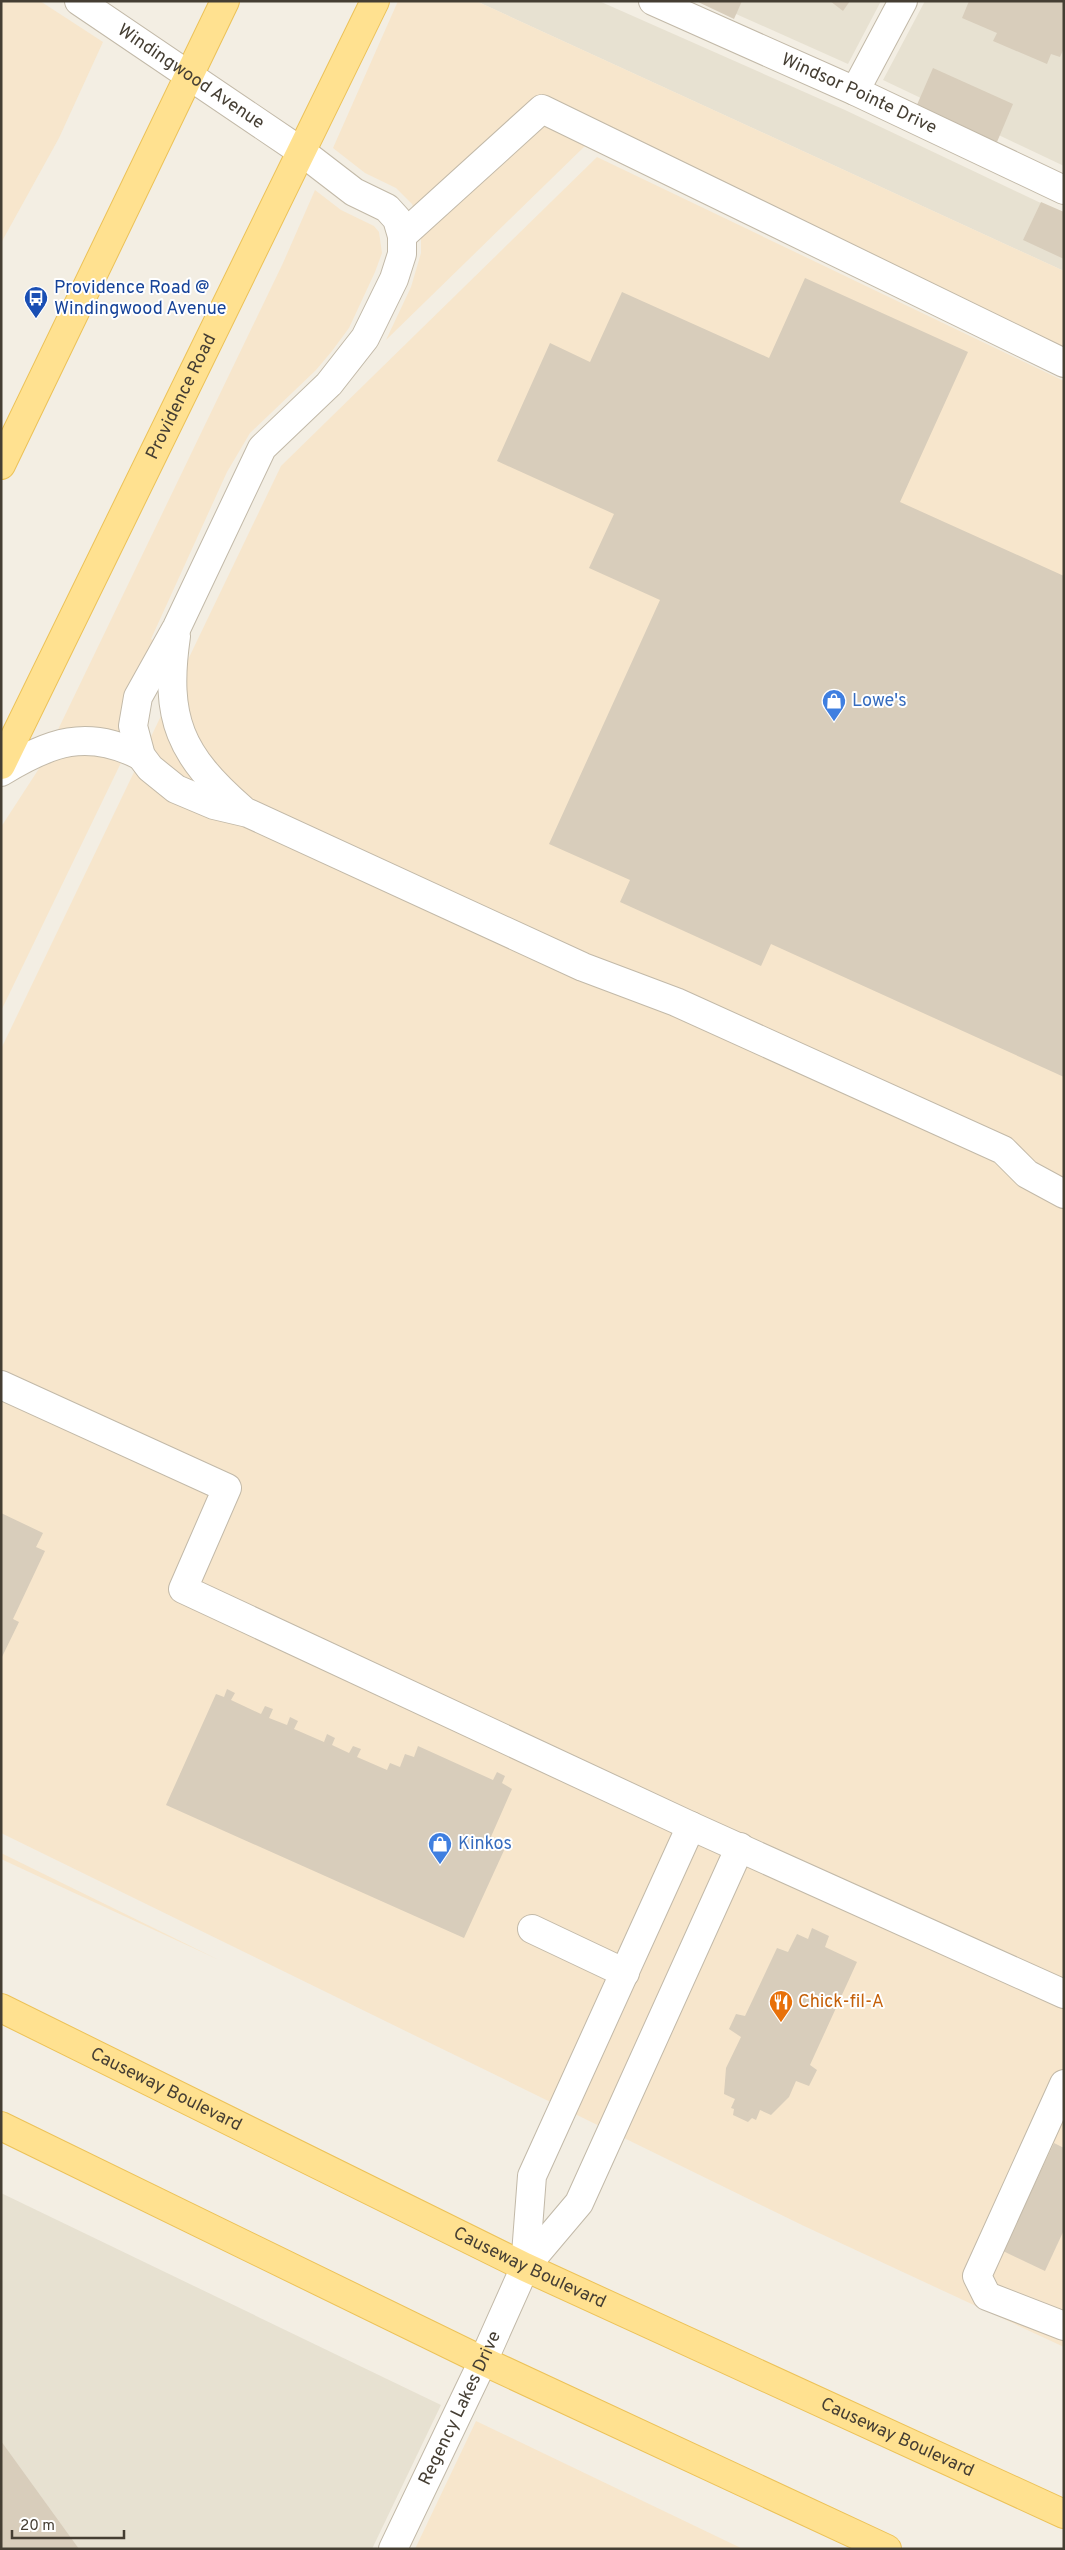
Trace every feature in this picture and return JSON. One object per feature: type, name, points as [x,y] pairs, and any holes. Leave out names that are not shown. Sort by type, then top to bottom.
[{"type":"main road","points":[[1,465],[225,1]]},
{"type":"main road","name":"Providence Road","points":[[1,765],[375,1]]},
{"type":"main road","name":"Causeway Boulevard","points":[[1,2008],[525,2267],[1064,2514]]},
{"type":"main road","points":[[1,2126],[483,2361],[887,2549]]},
{"type":"street","name":"Windingwood Avenue","points":[[80,1],[302,152],[354,192],[387,208],[397,220],[402,236]]},
{"type":"street","name":"Windsor Pointe Drive","points":[[653,1],[855,91],[1064,190]]},
{"type":"street","points":[[855,91],[903,1]]},
{"type":"street","points":[[1064,363],[542,109],[402,236],[402,254],[394,279],[365,338],[329,384],[262,448],[177,628],[138,697],[133,726],[141,756],[150,768],[176,789],[214,804],[248,813],[583,967],[676,1002],[1003,1150],[1027,1174],[1064,1194]]},
{"type":"street","points":[[177,628],[172,662],[171,693],[182,740],[196,763],[214,785],[248,813]]},
{"type":"street","points":[[1,772],[25,758],[52,746],[76,741],[103,741],[119,744],[141,756]]},
{"type":"street","points":[[1,1385],[227,1488],[183,1589],[692,1826],[1064,1994]]},
{"type":"street","points":[[525,2267],[532,2176],[692,1826]]},
{"type":"street","points":[[525,2267],[579,2203],[740,1848]]},
{"type":"street","points":[[532,1929],[625,1973]]},
{"type":"street","points":[[1064,2084],[978,2276],[987,2296],[1064,2326]]},
{"type":"street","name":"Regency Lakes Drive","points":[[393,2549],[483,2361],[525,2267]]},
{"type":"shaded area","points":[[1,1],[40,1],[103,42],[59,138],[1,243]]},
{"type":"shaded area","points":[[398,1],[476,1],[1064,271],[1064,360],[587,144],[386,340],[411,287],[421,253],[421,228],[412,204],[396,188],[365,173],[333,148]]},
{"type":"shaded area","points":[[476,1],[599,1],[845,110],[1064,214],[1064,271]]},
{"type":"shaded area","points":[[707,1],[881,1],[848,64]]},
{"type":"shaded area","points":[[925,1],[1064,1],[1064,166],[883,80]]},
{"type":"shaded area","points":[[597,157],[1064,381],[1064,2347],[804,2226],[1,1833],[1,1049],[281,466]]},
{"type":"shaded area","points":[[315,190],[341,210],[374,226],[379,232],[382,253],[375,272],[349,328],[332,351],[316,370],[250,433],[227,472],[151,639],[175,651],[1,1011],[1,827],[40,767],[283,263]]},
{"type":"shaded area","points":[[1,1853],[219,1960],[1,1859]]},
{"type":"shaded area","points":[[1,2193],[441,2405],[372,2549],[1,2549]]},
{"type":"shaded area","points":[[476,2421],[743,2549],[415,2549]]},
{"type":"building","points":[[696,1],[742,1],[734,19]]},
{"type":"building","points":[[830,1],[850,1],[843,11]]},
{"type":"building","points":[[969,1],[1064,1],[1064,48],[1060,57],[1051,54],[1047,64],[993,41],[997,33],[962,18]]},
{"type":"building","points":[[933,68],[1013,104],[997,142],[916,107]]},
{"type":"building","points":[[1041,202],[1064,212],[1064,259],[1023,240]]},
{"type":"building","name":"Lowe's","points":[[805,278],[968,352],[900,502],[1064,576],[1064,1077],[771,944],[761,966],[620,902],[630,880],[549,844],[660,600],[589,568],[614,514],[497,461],[550,343],[590,362],[622,292],[769,358]]},
{"type":"building","points":[[1,1513],[43,1533],[36,1547],[45,1551],[13,1619],[19,1622],[1,1659]]},
{"type":"building","points":[[227,1689],[235,1693],[231,1700],[261,1714],[265,1706],[273,1709],[269,1718],[287,1725],[290,1717],[298,1721],[294,1729],[324,1742],[327,1734],[335,1738],[332,1745],[349,1753],[353,1746],[361,1749],[357,1757],[387,1770],[390,1763],[400,1767],[405,1754],[414,1757],[418,1746],[493,1780],[497,1772],[505,1776],[502,1783],[512,1789],[490,1839],[506,1846],[464,1938],[166,1805],[216,1694],[224,1697]]},
{"type":"building","name":"Chick-fil-A","points":[[812,1928],[829,1936],[825,1947],[857,1962],[810,2065],[817,2070],[809,2086],[796,2081],[789,2097],[771,2115],[760,2110],[756,2120],[752,2118],[748,2122],[733,2115],[734,2109],[731,2108],[735,2099],[724,2094],[726,2068],[741,2037],[729,2029],[736,2014],[745,2016],[777,1948],[788,1952],[797,1934],[808,1939]]},
{"type":"building","points":[[1054,2143],[1064,2148],[1064,2230],[1045,2271],[1003,2251]]},
{"type":"building","points":[[1,2441],[79,2549],[1,2549]]},
{"type":"place","name":"Providence Road @ Windingwood Avenue","points":[[36,319]]},
{"type":"place","name":"Lowe's","points":[[834,722]]},
{"type":"place","name":"Kinkos","points":[[440,1865]]},
{"type":"place","name":"Chick-fil-A","points":[[781,2023]]}]
